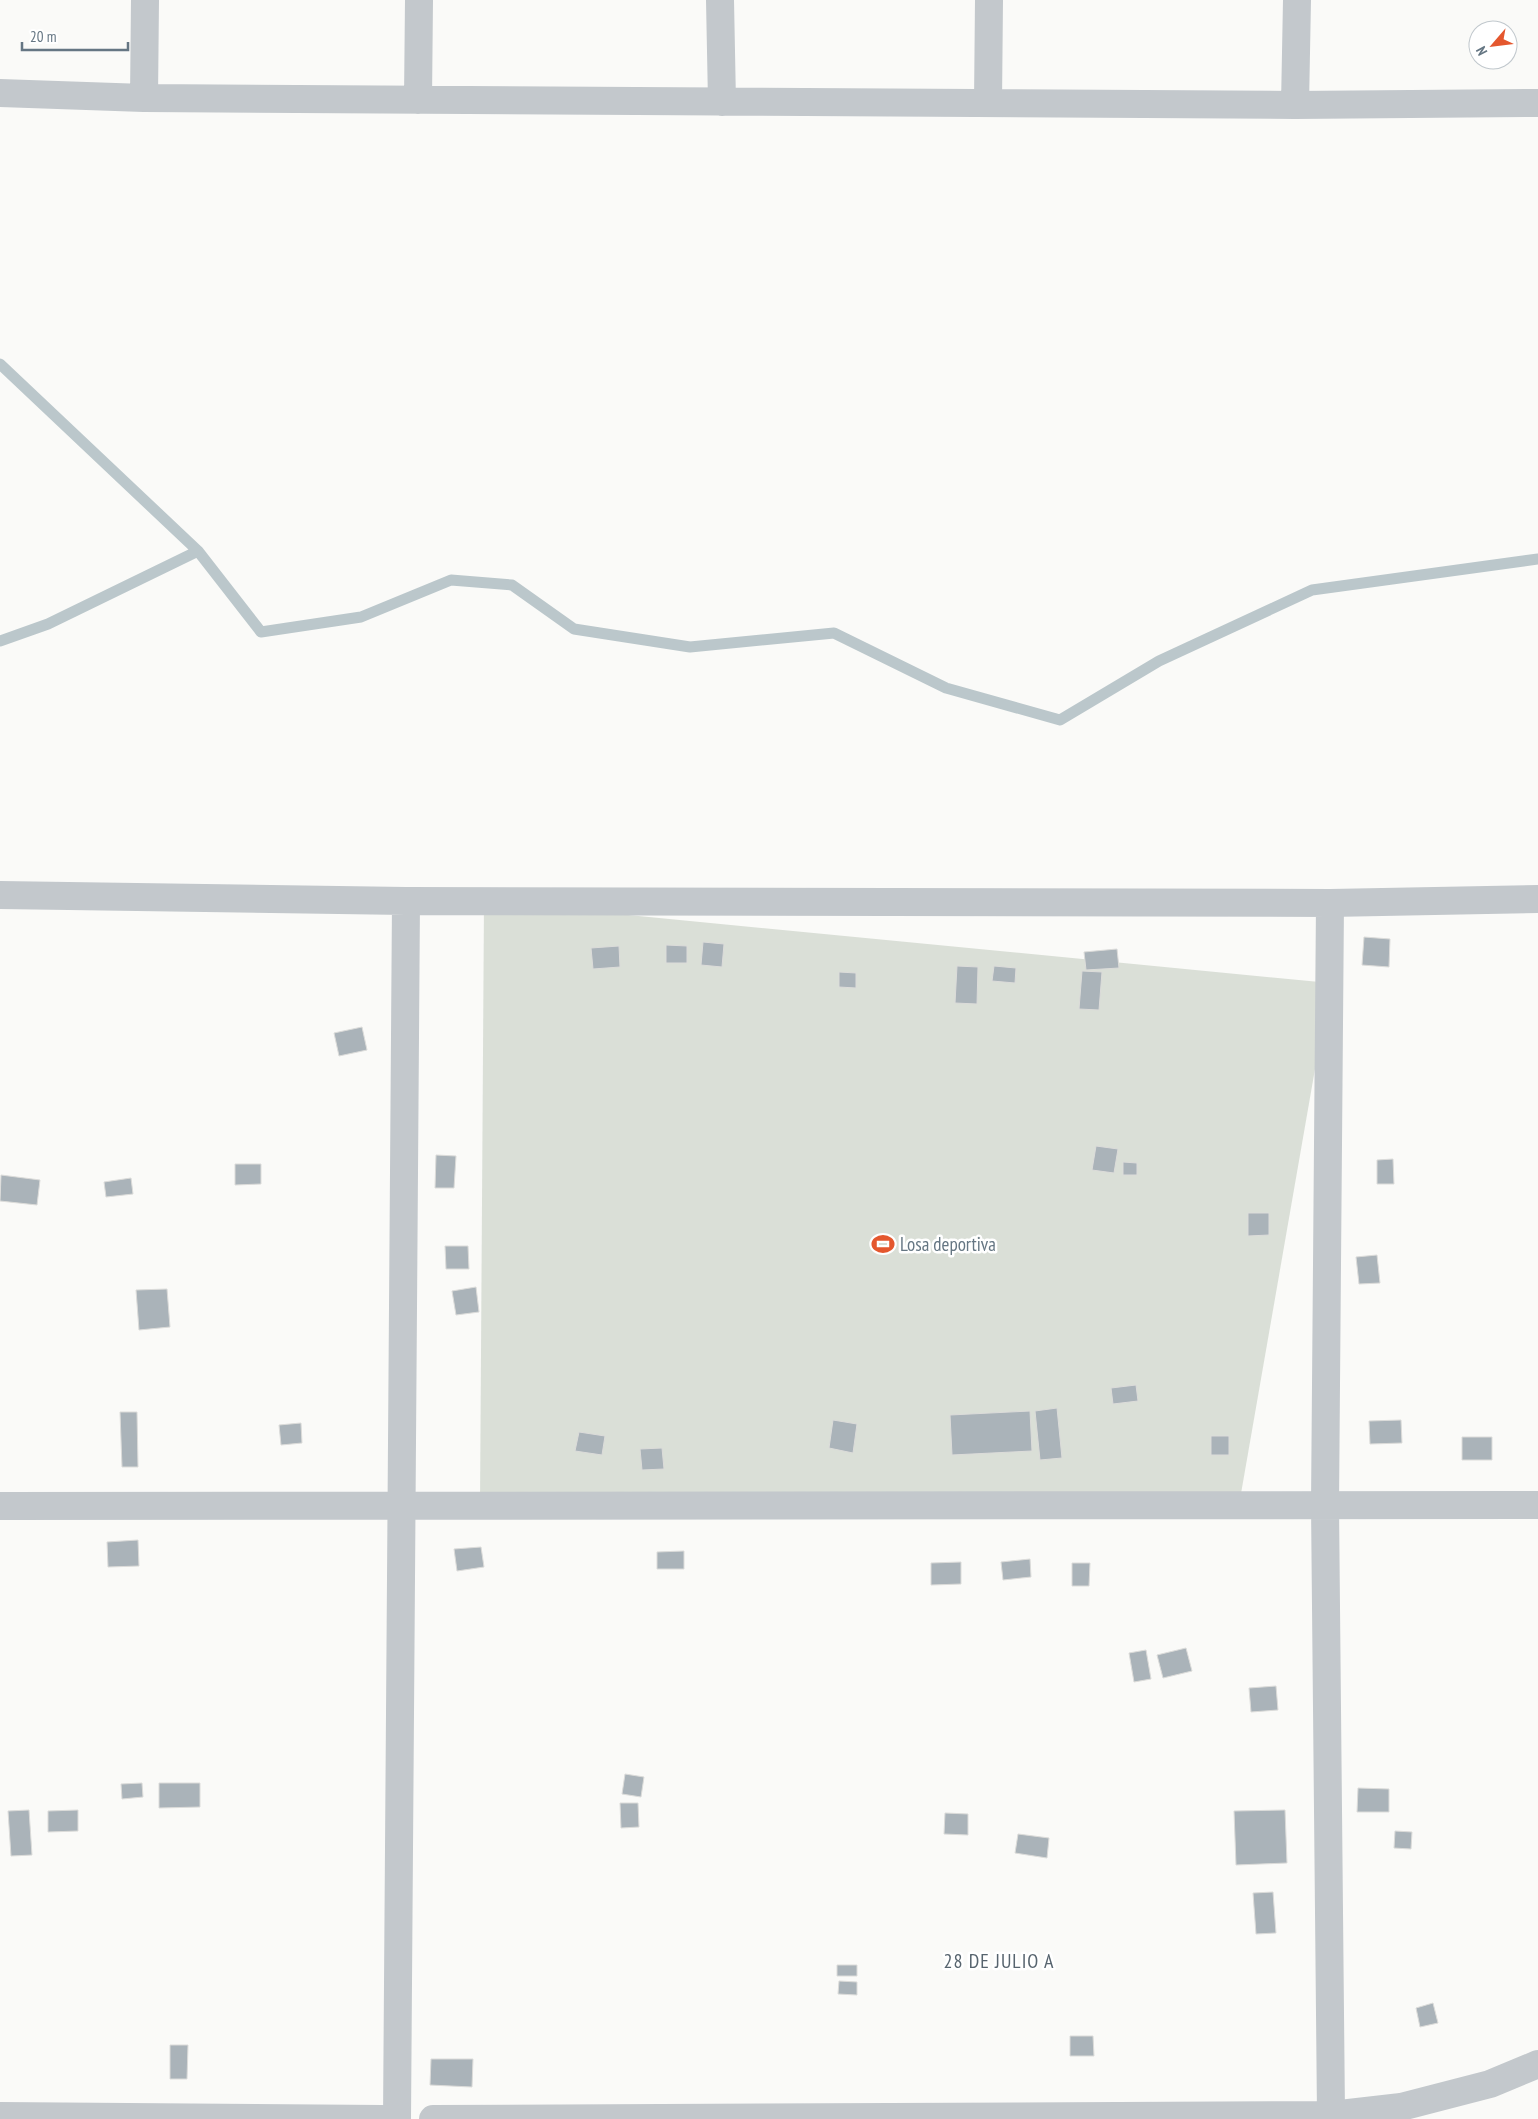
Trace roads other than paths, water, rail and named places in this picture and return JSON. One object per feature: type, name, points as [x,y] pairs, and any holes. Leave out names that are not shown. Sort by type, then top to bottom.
[{"type":"street","points":[[144,98],[145,0]]},
{"type":"street","points":[[418,100],[419,0]]},
{"type":"street","points":[[720,0],[722,102]]},
{"type":"street","points":[[988,103],[990,0]]},
{"type":"street","points":[[1295,105],[1297,0]]},
{"type":"street","points":[[0,93],[144,98],[722,102],[1295,105],[1538,103]]},
{"type":"street","points":[[0,895],[406,901],[1330,902],[1538,899]]},
{"type":"street","points":[[397,2119],[400,1505],[406,901]]},
{"type":"street","points":[[1330,902],[1326,1505],[1331,2115]]},
{"type":"street","points":[[0,1506],[1538,1505]]},
{"type":"street","points":[[433,2119],[1331,2115],[1401,2107],[1490,2084],[1538,2064]]},
{"type":"street","points":[[0,2116],[382,2119]]},
{"type":"waterway","points":[[0,364],[198,551],[261,632],[361,617],[451,580],[512,585],[574,629],[690,647],[834,633],[946,688],[1060,720],[1159,661],[1312,590],[1538,559]]},
{"type":"waterway","points":[[0,641],[48,624],[198,551]]},
{"type":"place","name":"Losa deportiva","points":[[883,1244]]},
{"type":"district","name":"28 DE JULIO A","points":[[999,1961]]}]
